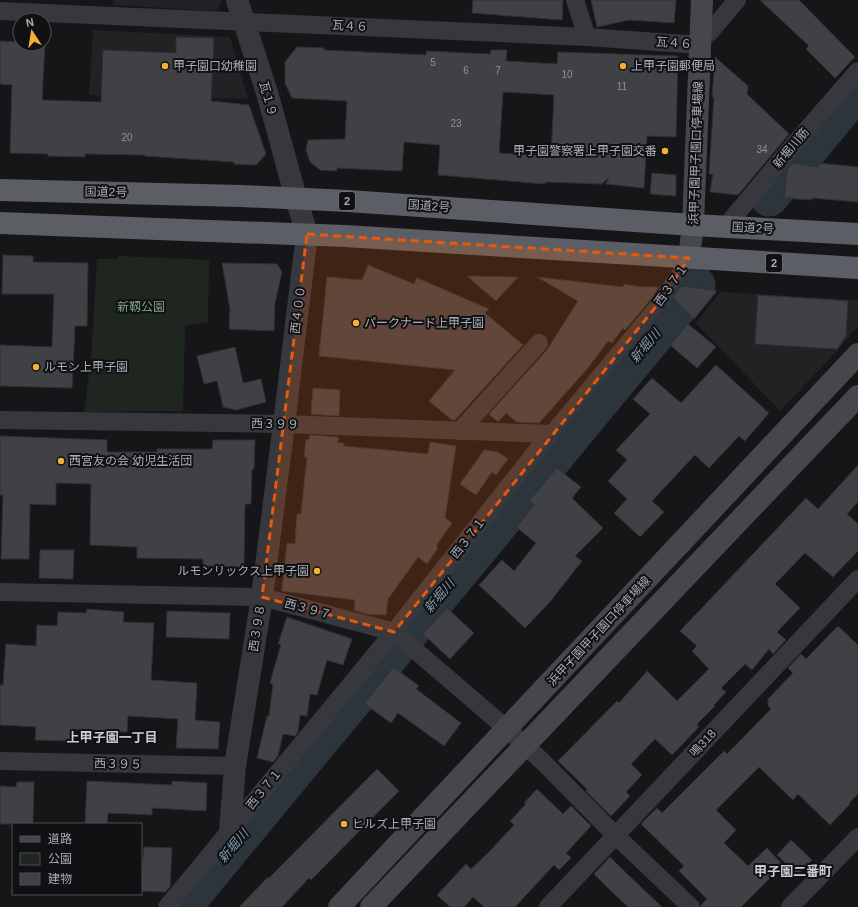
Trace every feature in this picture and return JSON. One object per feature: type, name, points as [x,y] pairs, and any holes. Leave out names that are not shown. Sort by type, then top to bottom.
[{"type":"highway","name":"国道2号","points":[[0,190],[296,198],[858,234]]},
{"type":"highway","name":"2","points":[[0,223],[307,234],[858,268]]},
{"type":"main road","name":"浜甲子園甲子園口停車場線","points":[[690,258],[693,224],[702,0]]},
{"type":"main road","name":"浜甲子園甲子園口停車場線","points":[[338,907],[858,354]]},
{"type":"main road","name":"浜甲子園甲子園口停車場線","points":[[371,907],[858,396]]},
{"type":"street","name":"瓦１９","points":[[237,0],[268,96],[296,198]]},
{"type":"street","points":[[575,0],[587,37]]},
{"type":"street","points":[[700,41],[710,32],[737,0]]},
{"type":"street","name":"瓦４６","points":[[0,11],[700,41]]},
{"type":"street","name":"新堀川筋","points":[[726,226],[858,71]]},
{"type":"street","name":"西４００","points":[[284,424],[307,234],[296,198]]},
{"type":"street","name":"西３７１","points":[[167,907],[398,635],[550,434],[658,304],[690,258]]},
{"type":"street","points":[[460,431],[539,342]]},
{"type":"street","name":"西３９９","points":[[0,420],[284,424],[550,434]]},
{"type":"street","name":"西３９８","points":[[230,831],[235,766],[262,597],[284,424]]},
{"type":"street","name":"鳴318","points":[[548,907],[858,579]]},
{"type":"street","name":"西３９７","points":[[0,592],[262,597],[398,635],[525,745],[690,907]]},
{"type":"street","name":"西３９５","points":[[0,761],[235,766]]},
{"type":"street","points":[[790,907],[858,837]]},
{"type":"highlighted area","points":[[307,234],[689,258],[658,304],[394,632],[262,597]]},
{"type":"shaded area","points":[[113,0],[221,0],[222,2],[216,11],[113,5]]},
{"type":"shaded area","name":"甲子園口幼稚園","points":[[93,30],[230,37],[248,99],[89,95]]},
{"type":"shaded area","points":[[720,292],[858,300],[858,326],[836,352],[780,411],[696,323]]},
{"type":"green space","name":"新靱公園","points":[[118,256],[209,260],[208,322],[185,326],[183,411],[84,412],[91,360],[97,259],[117,259]]},
{"type":"building","points":[[473,0],[563,0],[562,20],[472,13]]},
{"type":"building","points":[[591,0],[676,0],[674,23],[629,20],[597,27]]},
{"type":"building","points":[[760,0],[799,0],[855,57],[835,78],[806,49],[809,46]]},
{"type":"building","points":[[176,37],[214,38],[211,101],[249,105],[266,154],[256,165],[145,155],[85,154],[85,157],[10,153],[12,85],[0,84],[0,41],[12,42],[12,52],[45,52],[42,100],[101,102],[103,50],[176,53]]},
{"type":"building","points":[[297,47],[324,48],[324,50],[426,55],[426,51],[490,54],[491,50],[507,50],[506,61],[557,64],[558,52],[678,56],[676,137],[647,136],[644,188],[606,184],[609,177],[602,184],[545,182],[545,184],[438,175],[440,145],[404,142],[402,171],[337,168],[337,171],[320,170],[310,162],[306,150],[308,140],[345,139],[347,101],[292,98],[285,83],[285,62]],"holes":[[[503,92],[554,95],[551,156],[499,153]]]},
{"type":"building","points":[[715,57],[748,86],[747,94],[789,134],[738,195],[710,192],[713,174],[709,174]]},
{"type":"building","points":[[793,163],[818,167],[819,163],[858,167],[858,202],[812,198],[812,200],[784,198],[787,170]]},
{"type":"building","points":[[652,173],[676,175],[676,196],[650,194]]},
{"type":"building","points":[[3,255],[33,256],[33,262],[88,263],[87,326],[75,326],[72,388],[0,386],[0,345],[52,347],[54,294],[2,294]]},
{"type":"building","points":[[222,263],[277,264],[282,272],[275,303],[274,331],[229,329],[230,309]]},
{"type":"building","points":[[368,265],[414,284],[417,278],[489,309],[485,313],[523,345],[455,420],[452,420],[429,401],[455,370],[319,356],[327,277],[362,280]]},
{"type":"building","points":[[467,276],[518,277],[496,301]]},
{"type":"building","points":[[537,277],[623,287],[624,284],[641,287],[659,287],[625,330],[623,328],[612,343],[608,341],[587,369],[539,423],[517,422],[506,413],[498,422],[489,414],[547,350],[578,301]]},
{"type":"building","points":[[685,286],[717,291],[694,319],[673,298],[680,287]]},
{"type":"building","points":[[758,295],[848,301],[846,336],[837,349],[755,344]]},
{"type":"building","points":[[688,324],[716,347],[697,368],[670,345]]},
{"type":"building","points":[[235,347],[243,383],[261,379],[266,402],[236,410],[223,407],[217,381],[204,384],[197,356]]},
{"type":"building","points":[[716,365],[769,413],[745,441],[739,436],[709,468],[695,455],[652,501],[664,512],[640,537],[614,513],[627,499],[608,481],[627,460],[616,450],[650,414],[633,399],[652,378],[681,403]]},
{"type":"building","points":[[313,388],[340,390],[339,416],[311,414]]},
{"type":"building","points":[[310,435],[338,437],[338,443],[344,443],[344,446],[428,454],[430,442],[456,446],[445,518],[452,523],[436,546],[438,548],[427,564],[418,557],[388,599],[386,615],[366,614],[354,610],[355,600],[282,591],[287,543],[295,544],[297,514],[301,514],[307,457],[304,457],[306,439],[309,440]]},
{"type":"building","points":[[0,436],[107,440],[107,452],[157,452],[157,449],[212,449],[213,440],[255,440],[251,504],[245,504],[244,567],[203,566],[203,559],[137,558],[137,547],[90,545],[91,484],[56,483],[56,505],[30,504],[29,559],[1,559],[3,495],[0,495]]},
{"type":"building","points":[[484,450],[498,452],[508,459],[496,475],[492,472],[476,495],[460,484]]},
{"type":"building","points":[[858,465],[858,502],[847,514],[858,524],[858,551],[833,577],[805,553],[775,584],[800,608],[777,632],[786,640],[773,654],[769,649],[752,670],[745,664],[721,688],[726,692],[714,705],[715,706],[697,724],[699,727],[672,755],[655,739],[631,764],[642,775],[626,792],[630,796],[611,816],[586,791],[587,789],[558,761],[617,701],[619,703],[647,671],[677,701],[709,669],[692,651],[697,646],[680,631],[806,498],[818,509]]},
{"type":"building","points":[[557,468],[581,487],[572,498],[603,528],[575,556],[582,561],[549,603],[525,628],[479,585],[502,560],[514,571],[536,543],[516,527],[534,505],[529,501]]},
{"type":"building","points":[[40,550],[74,550],[73,579],[39,578]]},
{"type":"building","points":[[447,608],[474,633],[450,659],[423,634]]},
{"type":"building","points":[[87,609],[124,612],[123,622],[154,623],[151,680],[197,683],[195,720],[220,722],[218,749],[176,748],[178,719],[128,716],[127,732],[73,729],[72,741],[35,740],[36,727],[0,725],[0,685],[3,685],[6,644],[36,646],[37,625],[57,626],[58,612],[86,613]]},
{"type":"building","points":[[167,611],[230,613],[229,639],[166,637]]},
{"type":"building","points":[[287,617],[352,639],[343,665],[327,660],[317,695],[310,694],[307,716],[300,715],[298,732],[295,736],[283,734],[278,756],[273,762],[257,758],[267,716],[269,716],[273,684],[270,683],[281,644],[278,644]]},
{"type":"building","points":[[838,626],[858,645],[858,794],[830,825],[798,794],[793,800],[759,767],[716,810],[736,830],[724,843],[748,866],[767,848],[783,865],[741,907],[701,907],[707,899],[679,871],[684,866],[641,824],[657,808],[662,813],[724,751],[727,754],[771,709],[768,706],[768,699],[793,673],[788,668],[801,654],[806,659]]},
{"type":"building","points":[[393,667],[419,686],[416,689],[461,723],[444,746],[398,713],[391,723],[365,704]]},
{"type":"building","name":"ヒルズ上甲子園","points":[[377,769],[399,791],[311,880],[309,878],[282,907],[239,907],[268,877],[269,878]]},
{"type":"building","points":[[87,781],[172,785],[172,781],[207,783],[206,811],[152,808],[152,815],[108,813],[107,823],[85,823]]},
{"type":"building","points":[[17,782],[34,782],[33,823],[0,824],[0,786],[16,787]]},
{"type":"building","points":[[537,789],[563,814],[571,806],[591,826],[566,853],[571,858],[559,870],[554,865],[515,907],[484,907],[473,897],[464,907],[450,907],[437,895],[466,864],[471,869],[490,851],[514,825],[510,821],[526,804],[524,803]]},
{"type":"building","points":[[791,840],[812,860],[798,875],[777,855]]},
{"type":"building","points":[[144,847],[172,848],[170,887],[165,892],[142,891]]},
{"type":"building","points":[[610,857],[662,907],[628,907],[611,891],[594,874]]},
{"type":"waterway","name":"新堀川","points":[[769,197],[858,89]]},
{"type":"waterway","name":"新堀川","points":[[182,907],[696,285]]},
{"type":"place","name":"甲子園口幼稚園","points":[[165,66]]},
{"type":"place","name":"上甲子園郵便局","points":[[623,66]]},
{"type":"place","name":"甲子園警察署上甲子園交番","points":[[665,151]]},
{"type":"place","name":"パークナード上甲子園","points":[[356,323]]},
{"type":"place","name":"ルモン上甲子園","points":[[36,367]]},
{"type":"place","name":"西宮友の会 幼児生活団","points":[[61,461]]},
{"type":"place","name":"ルモンリックス上甲子園","points":[[317,571]]},
{"type":"place","name":"ヒルズ上甲子園","points":[[344,824]]},
{"type":"district","name":"上甲子園一丁目","points":[[112,737]]},
{"type":"district","name":"甲子園二番町","points":[[793,871]]}]
